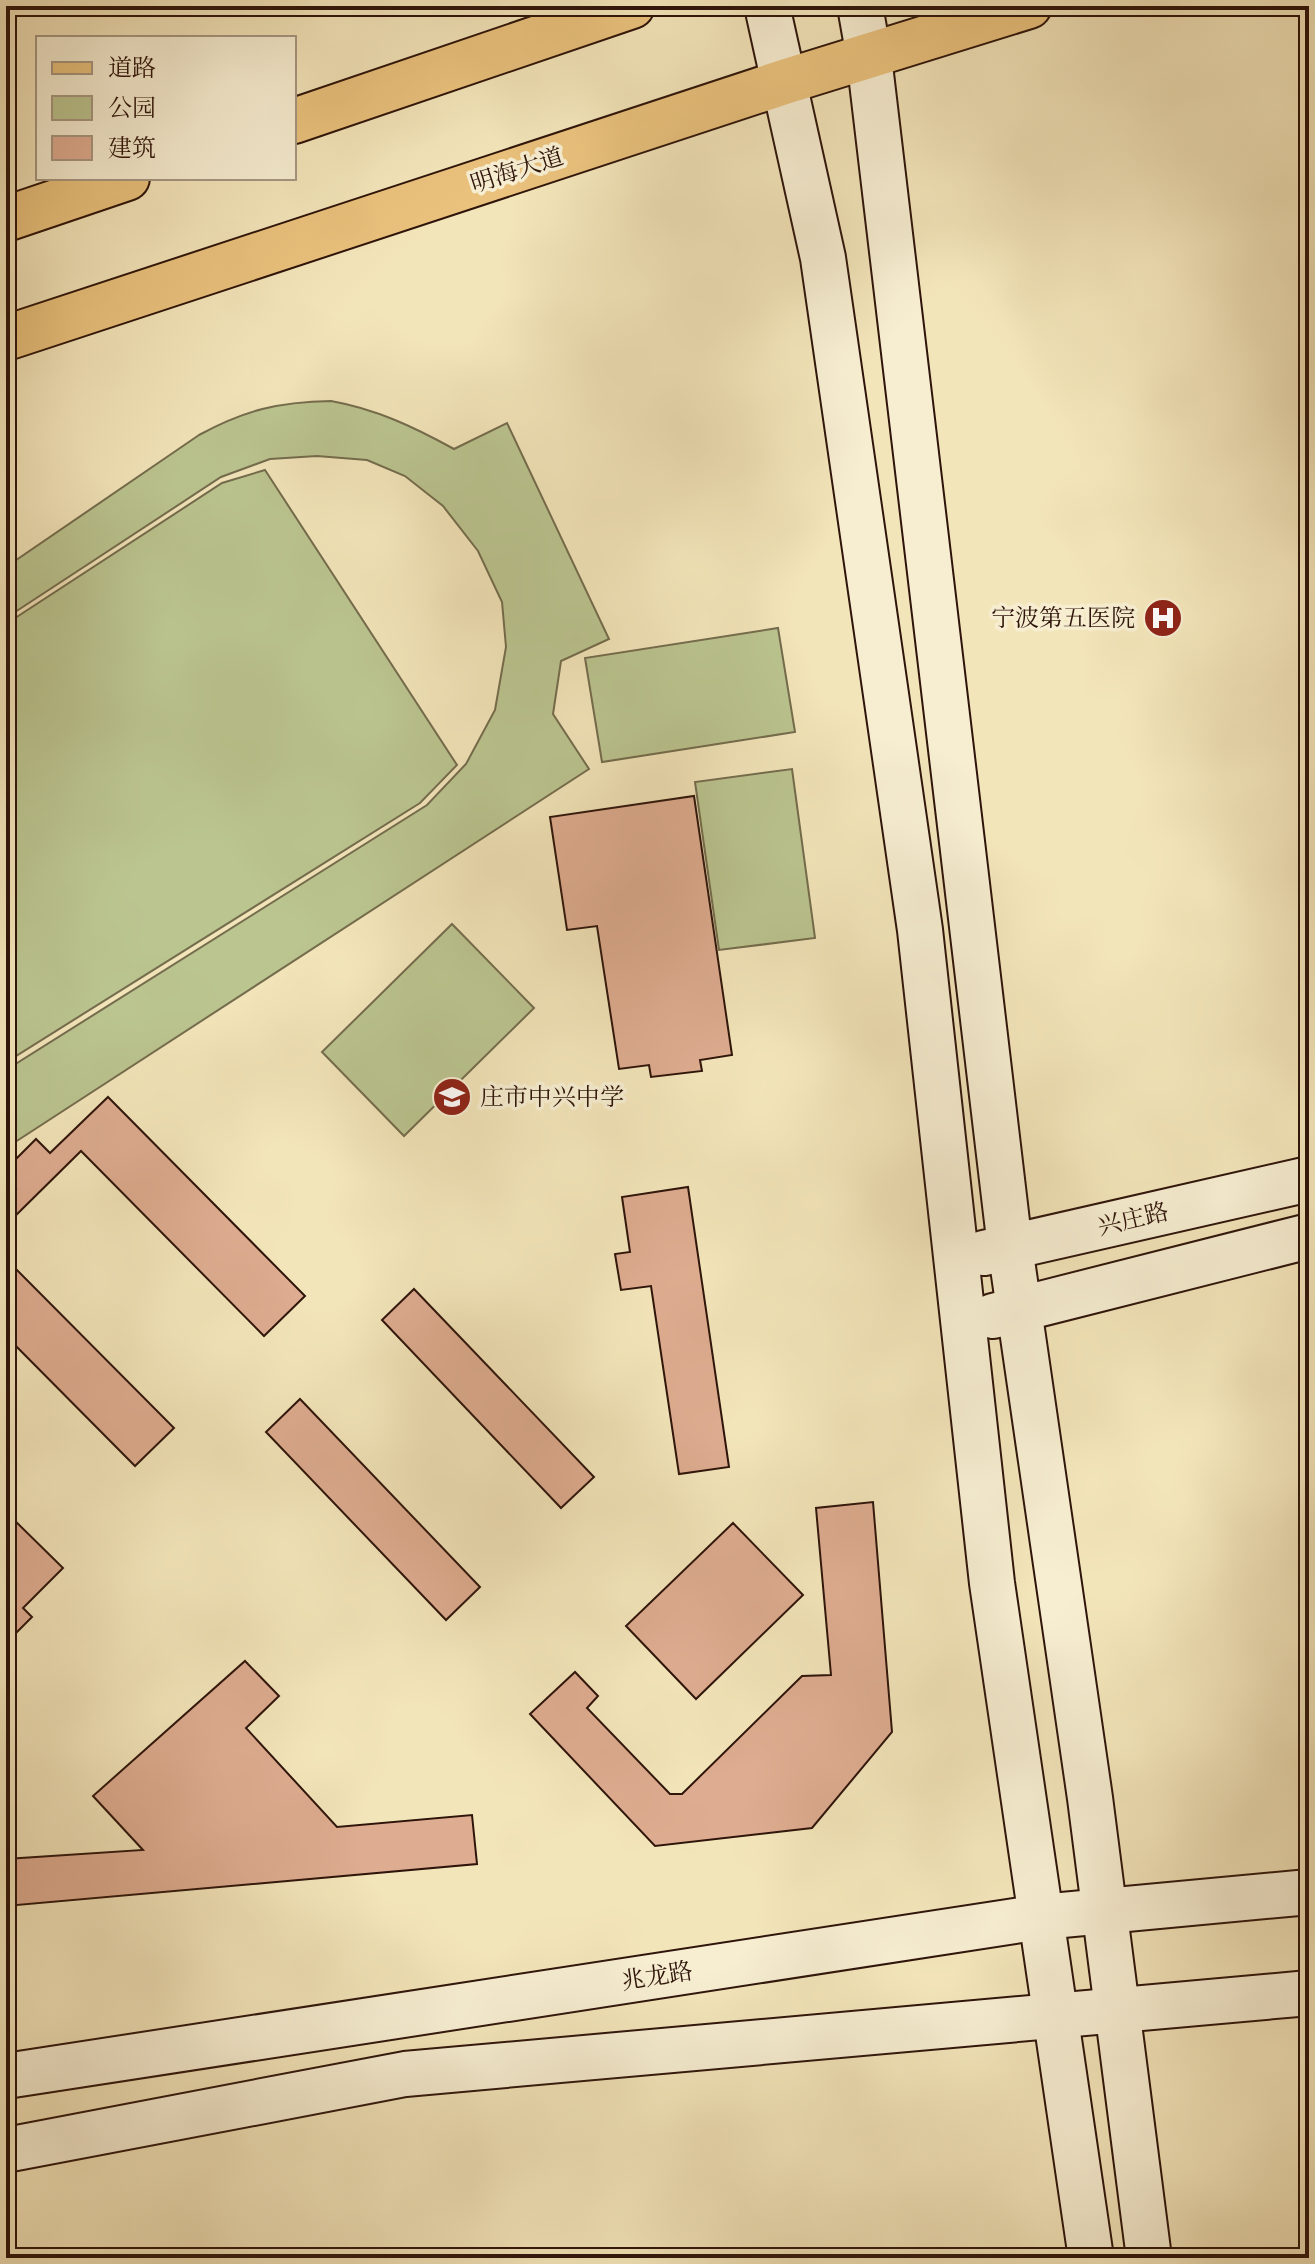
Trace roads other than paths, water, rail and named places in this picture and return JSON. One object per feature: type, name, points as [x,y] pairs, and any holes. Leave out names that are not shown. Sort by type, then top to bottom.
[{"type":"main road","points":[[296,120],[632,6]]},
{"type":"main road","name":"明海大道","points":[[6,338],[784,82],[1029,6]]},
{"type":"main road","points":[[6,219],[121,180]]},
{"type":"street","points":[[767,6],[826,274],[920,930],[992,1583],[1091,2258]]},
{"type":"street","points":[[860,6],[869,57],[1010,1247],[1104,1909],[1149,2258]]},
{"type":"street","name":"兴庄路","points":[[956,1259],[1309,1179]]},
{"type":"street","points":[[963,1324],[1309,1236]]},
{"type":"street","name":"兆龙路","points":[[6,2076],[1041,1917],[1309,1892]]},
{"type":"street","points":[[6,2150],[405,2074],[1309,1993]]},
{"type":"place","name":"宁波第五医院","points":[[1163,618]]},
{"type":"place","name":"庄市中兴中学","points":[[452,1097]]}]
